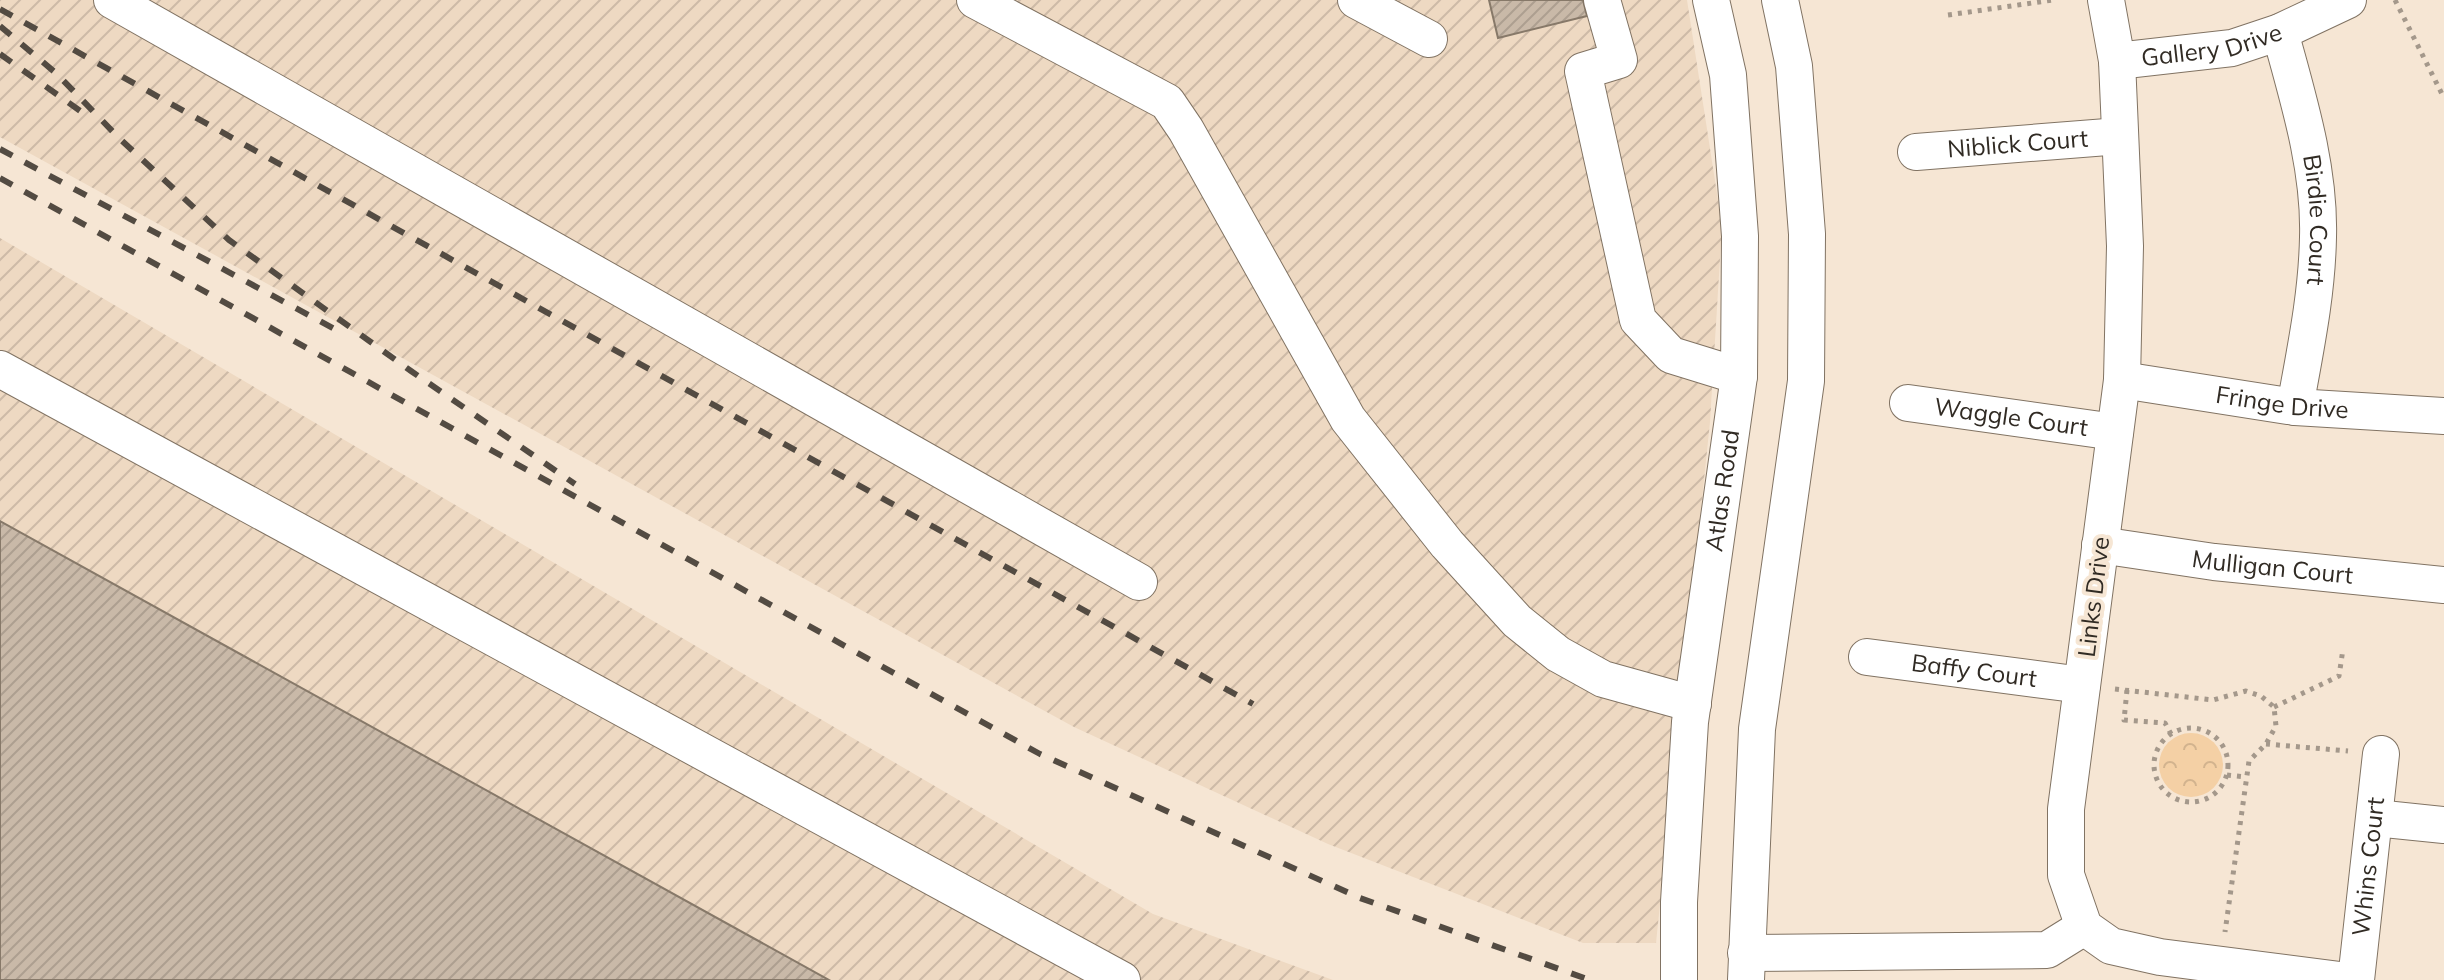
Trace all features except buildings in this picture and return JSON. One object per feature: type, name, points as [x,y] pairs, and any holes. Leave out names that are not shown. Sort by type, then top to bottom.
[{"type":"street","points":[[112,0],[1139,582]]},
{"type":"street","points":[[975,0],[1167,102],[1186,130],[1348,419],[1447,544],[1517,621],[1558,654],[1603,679],[1693,704]]},
{"type":"street","points":[[1602,0],[1619,60],[1583,71],[1638,320],[1671,355],[1739,376]]},
{"type":"street","name":"Atlas Road","points":[[1679,980],[1679,902],[1693,704],[1739,376],[1739,221],[1728,75],[1711,0]]},
{"type":"street","points":[[1780,0],[1794,66],[1807,234],[1806,381],[1757,729],[1746,966],[2047,950],[2084,927],[2111,946],[2160,957],[2340,980]]},
{"type":"street","name":"Links Drive","points":[[2084,927],[2066,875],[2066,809],[2122,380],[2125,246],[2117,61],[2106,0]]},
{"type":"street","points":[[1360,1],[1429,39]]},
{"type":"street","name":"Gallery Drive","points":[[2117,61],[2232,48],[2280,32],[2331,3]]},
{"type":"street","name":"Birdie Court","points":[[2280,32],[2312,164],[2318,235],[2313,306],[2295,407]]},
{"type":"street","name":"Niblick Court","points":[[1916,152],[2120,136]]},
{"type":"street","points":[[0,369],[1122,980]]},
{"type":"street","name":"Fringe Drive","points":[[2122,380],[2295,407],[2444,416]]},
{"type":"street","name":"Waggle Court","points":[[1908,403],[2115,432]]},
{"type":"street","name":"Mulligan Court","points":[[2100,545],[2214,562],[2444,585]]},
{"type":"street","name":"Baffy Court","points":[[1867,657],[2082,685]]},
{"type":"street","name":"Whins Court","points":[[2356,980],[2381,754]]},
{"type":"street","points":[[2375,818],[2444,825]]},
{"type":"path","points":[[1948,15],[2053,0]]},
{"type":"path","points":[[2395,0],[2444,98]]},
{"type":"path","points":[[2274,707],[2339,676],[2343,649]]},
{"type":"path","points":[[2082,685],[2213,700],[2246,691],[2261,696],[2274,707],[2276,726],[2266,744],[2249,761],[2221,965]]},
{"type":"path","points":[[2127,690],[2124,720],[2165,723],[2171,734]]},
{"type":"path","points":[[2190,727],[2202,729],[2214,735],[2223,745],[2228,757],[2227,775],[2222,787],[2201,802],[2188,802],[2166,793],[2158,782],[2154,770],[2155,754],[2161,742],[2171,734],[2190,727]]},
{"type":"path","points":[[2266,744],[2381,754]]},
{"type":"path","points":[[2227,775],[2246,777]]},
{"type":"shaded area","points":[[0,0],[1687,0],[1722,226],[1710,422],[1656,943],[1583,943],[1328,844],[1074,727],[0,137]]},
{"type":"shaded area","points":[[0,238],[1153,914],[1333,980],[0,980]]},
{"type":"green space","points":[[2191,733],[2209,739],[2217,747],[2223,765],[2217,783],[2209,791],[2191,797],[2173,791],[2165,783],[2159,765],[2165,747],[2173,739]]},
{"type":"railway","points":[[0,9],[1253,704]]},
{"type":"railway","points":[[0,26],[57,74],[119,138],[229,240],[575,484]]},
{"type":"railway","points":[[0,54],[86,115]]},
{"type":"railway","points":[[0,149],[342,333]]},
{"type":"railway","points":[[0,178],[1040,754],[1360,898],[1590,980]]}]
